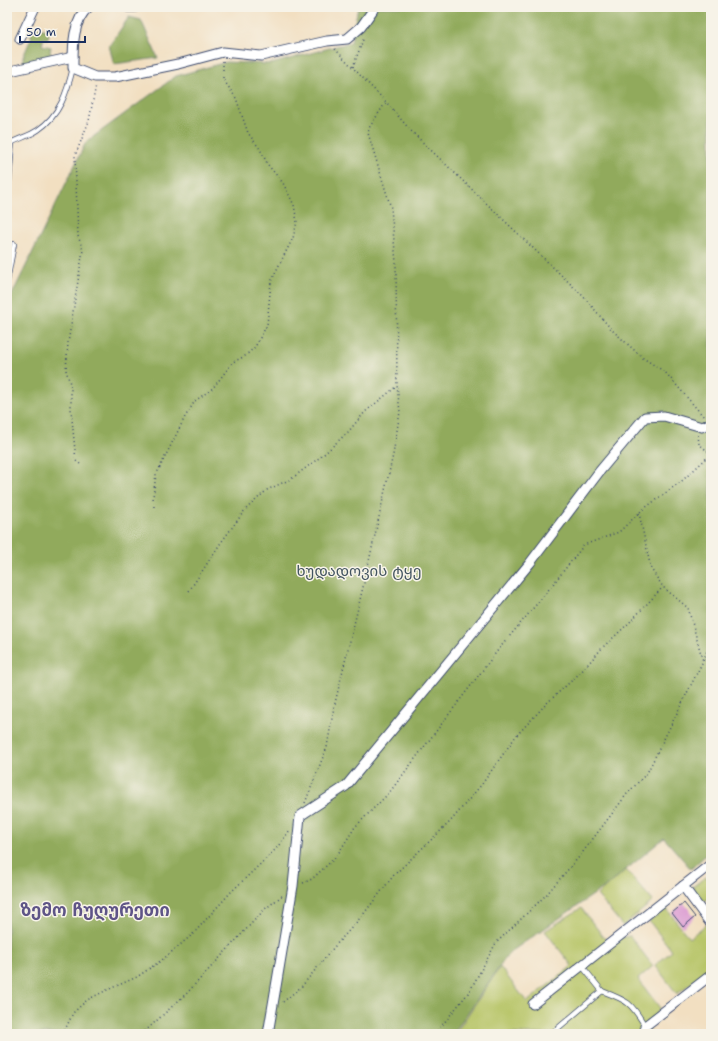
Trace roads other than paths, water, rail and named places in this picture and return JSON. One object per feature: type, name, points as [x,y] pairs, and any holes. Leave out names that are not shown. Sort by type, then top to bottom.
[{"type":"street","points":[[20,38],[35,7]]},
{"type":"street","points":[[89,7],[81,15],[77,26],[73,68],[96,77],[115,77],[135,74],[223,52],[261,56],[327,41],[347,39],[361,27],[375,7]]},
{"type":"street","points":[[128,7],[135,7]]},
{"type":"street","points":[[10,71],[73,57]]},
{"type":"street","points":[[268,1034],[293,886],[300,816],[346,786],[530,563],[600,472],[645,417],[664,416],[708,424]]},
{"type":"street","points":[[533,1004],[711,864]]},
{"type":"street","points":[[683,886],[711,924]]},
{"type":"street","points":[[645,1030],[711,976]]},
{"type":"lane","points":[[7,145],[38,130],[51,119],[62,103],[69,85],[73,68]]},
{"type":"lane","points":[[7,209],[12,142]]},
{"type":"lane","points":[[7,281],[14,244]]},
{"type":"lane","points":[[582,966],[602,991],[624,999],[635,1009],[645,1030]]},
{"type":"lane","points":[[551,1034],[602,991]]},
{"type":"district","name":"ზემო ჩუღურეთი","points":[[95,910]]},
{"type":"park label","name":"ხუდადოვის ტყე","points":[[359,571]]}]
